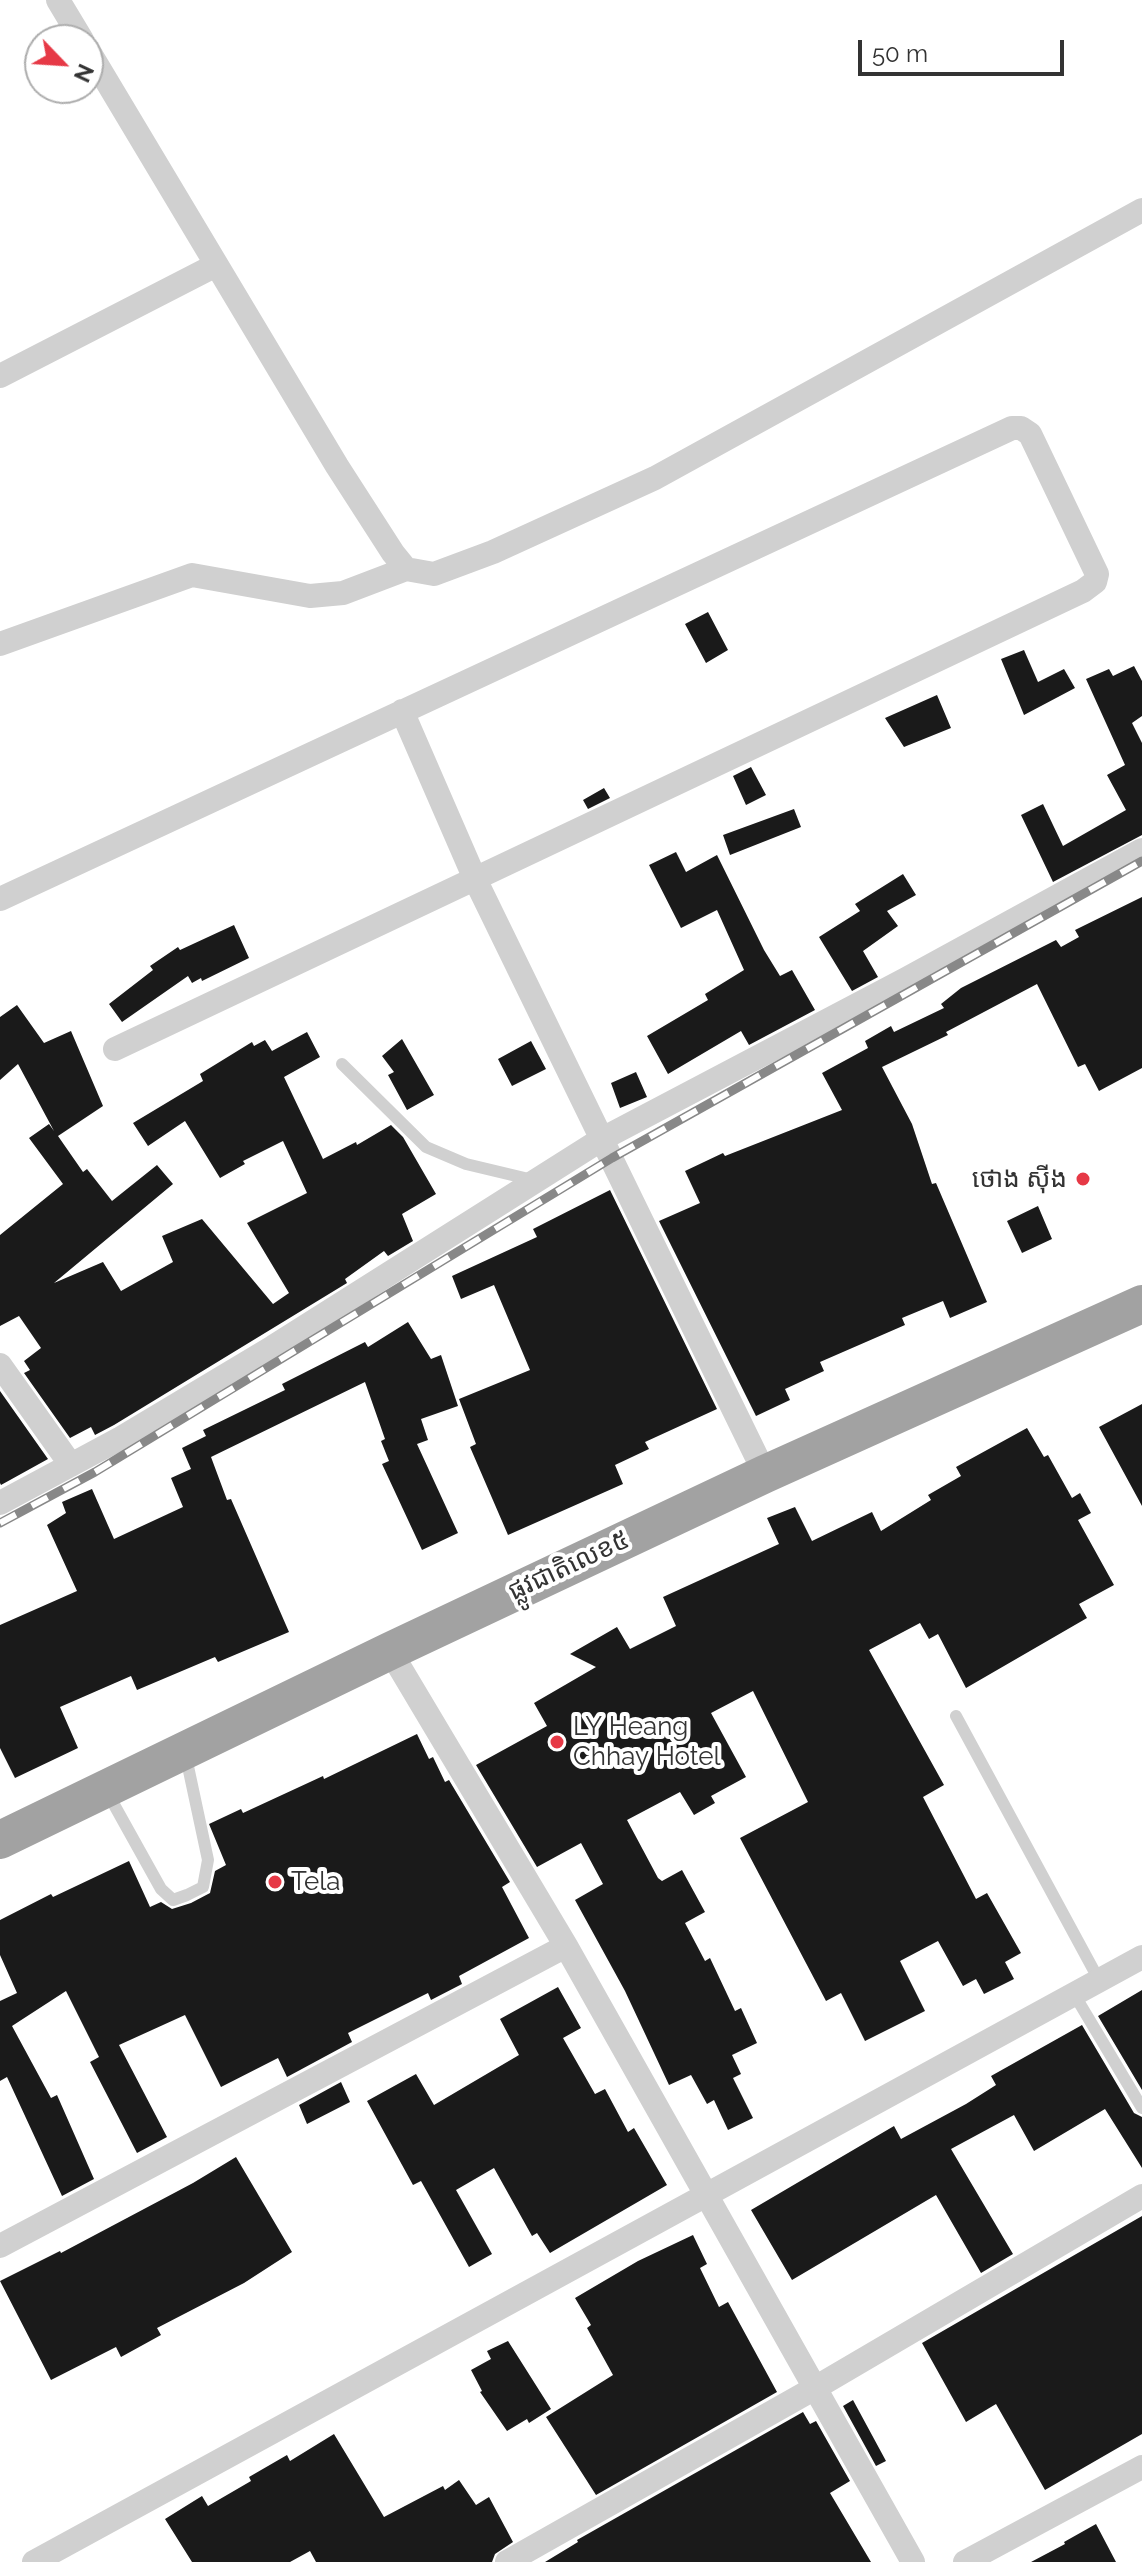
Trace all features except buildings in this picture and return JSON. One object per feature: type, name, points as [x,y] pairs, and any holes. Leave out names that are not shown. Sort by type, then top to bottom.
[{"type":"highway","name":"ផ្លូវជាតិលេខ៥","points":[[0,1840],[765,1474],[1142,1304]]},
{"type":"street","points":[[58,0],[72,24]]},
{"type":"street","points":[[104,77],[337,466],[406,569]]},
{"type":"street","points":[[0,644],[192,575],[310,596],[343,593],[406,569],[434,574],[493,552],[655,478],[1142,210]]},
{"type":"street","points":[[0,376],[216,265]]},
{"type":"street","points":[[0,899],[1012,428],[1021,428],[1030,434],[1097,574],[1095,582],[1083,591],[115,1049]]},
{"type":"street","points":[[402,711],[475,879],[765,1474]]},
{"type":"street","points":[[0,1503],[273,1347],[602,1139],[1142,850]]},
{"type":"street","points":[[0,1365],[71,1465]]},
{"type":"street","points":[[390,1651],[566,1946],[913,2562]]},
{"type":"street","points":[[0,2246],[566,1946]]},
{"type":"street","points":[[34,2562],[1142,1957]]},
{"type":"street","points":[[507,2562],[815,2388],[1142,2196]]},
{"type":"street","points":[[965,2562],[1142,2467]]},
{"type":"lane","points":[[342,1064],[426,1147],[466,1164],[533,1180]]},
{"type":"lane","points":[[956,1716],[1099,1980]]},
{"type":"lane","points":[[105,1789],[161,1889],[173,1900],[187,1895],[203,1887],[208,1860],[185,1750]]},
{"type":"lane","points":[[1074,1994],[1142,2108]]},
{"type":"railway","points":[[0,1523],[95,1472],[612,1158],[1142,861]]},
{"type":"place","name":"ថោង ស៊ីង","points":[[1083,1179]]},
{"type":"place","name":"LY Heang Chhay Hotel","points":[[557,1742]]},
{"type":"place","name":"Tela","points":[[275,1882]]}]
